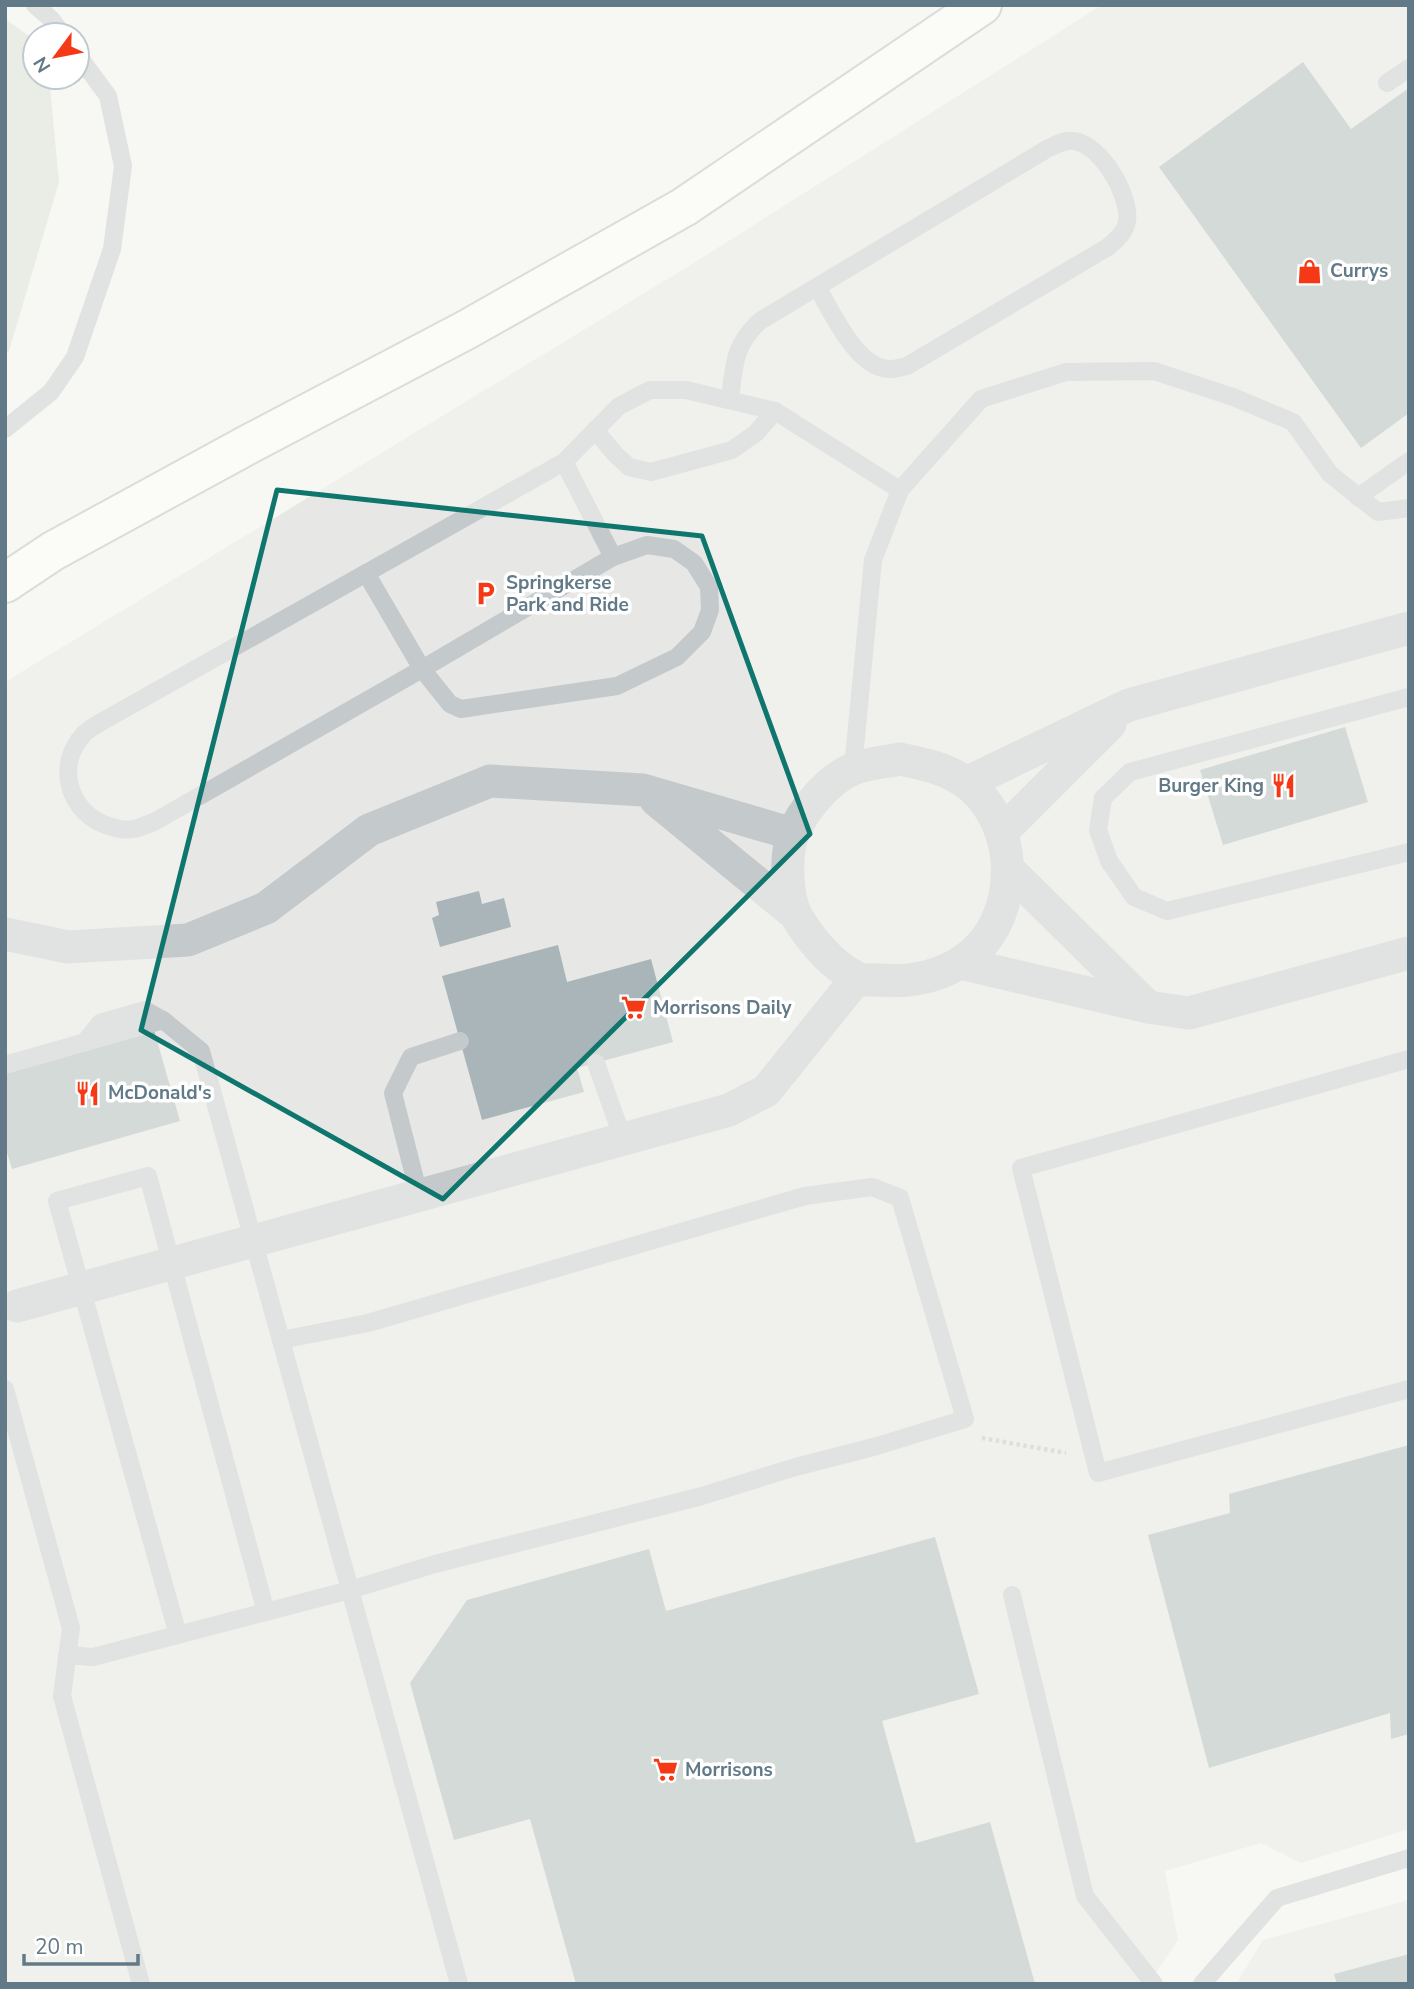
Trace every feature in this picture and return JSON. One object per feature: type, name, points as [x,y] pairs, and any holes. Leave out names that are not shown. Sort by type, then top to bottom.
[{"type":"main road","points":[[5,583],[53,551],[466,330],[684,207],[982,5]]},
{"type":"main road","points":[[5,603],[53,551]]},
{"type":"street","points":[[966,783],[1129,705],[1409,628]]},
{"type":"street","points":[[1002,832],[1129,705]]},
{"type":"street","points":[[643,790],[795,914],[818,948],[857,978],[902,982],[925,979],[960,963],[988,936],[1002,908],[1009,870],[1002,832],[992,812],[966,783],[939,767],[900,760],[853,768],[821,790],[793,834],[786,876],[795,914]]},
{"type":"street","points":[[5,934],[68,947],[188,940],[266,908],[369,830],[490,781],[643,790],[793,834]]},
{"type":"street","points":[[1009,870],[1148,1007]]},
{"type":"street","points":[[960,963],[1148,1007],[1189,1013],[1409,953]]},
{"type":"street","points":[[9,1309],[729,1110],[766,1091],[857,978]]},
{"type":"lane","points":[[35,5],[52,21]]},
{"type":"lane","points":[[1387,83],[1409,68]]},
{"type":"lane","points":[[5,429],[51,392],[75,357],[112,249],[123,166],[108,96],[91,73]]},
{"type":"lane","points":[[730,400],[735,361],[744,335],[760,321],[1047,149],[1069,140],[1089,145],[1110,168],[1125,200],[1127,220],[1121,236],[1108,247],[907,366],[889,369],[874,365],[863,356],[850,341],[817,288]]},
{"type":"lane","points":[[853,768],[873,560],[900,490],[981,399],[1066,372],[1154,371],[1233,397],[1293,422],[1330,474],[1378,512],[1409,508]]},
{"type":"lane","points":[[366,573],[422,669],[450,704],[461,709],[617,686],[677,657],[702,632],[710,610],[709,587],[694,562],[674,549],[648,545],[614,557],[422,669],[154,822],[131,829],[110,827],[88,817],[73,799],[67,775],[72,752],[83,734],[101,722],[366,573],[564,462],[619,406],[650,390],[686,390],[775,411],[900,490]]},
{"type":"lane","points":[[595,430],[629,467],[651,472],[733,450],[756,433],[775,411]]},
{"type":"lane","points":[[1358,497],[1409,461]]},
{"type":"lane","points":[[564,462],[614,557]]},
{"type":"lane","points":[[1409,697],[1130,772],[1103,798],[1098,830],[1109,861],[1134,897],[1167,911],[1409,852]]},
{"type":"lane","points":[[5,1065],[163,1020],[201,1051],[459,1984]]},
{"type":"lane","points":[[419,1195],[393,1093],[411,1057],[460,1041]]},
{"type":"lane","points":[[1409,1059],[1021,1168],[1098,1473],[1409,1389]]},
{"type":"lane","points":[[596,1063],[623,1139]]},
{"type":"lane","points":[[178,1635],[57,1201],[148,1176],[266,1612]]},
{"type":"lane","points":[[67,1655],[93,1657],[350,1590],[447,1561],[702,1496],[965,1419],[900,1198],[872,1186],[806,1196],[368,1323],[281,1340]]},
{"type":"lane","points":[[5,1389],[71,1628],[62,1696],[141,1984]]},
{"type":"lane","points":[[1012,1595],[1085,1896],[1154,1984]]},
{"type":"lane","points":[[1202,1984],[1277,1898],[1409,1858]]},
{"type":"path","points":[[931,1429],[1095,1458]]},
{"type":"highlighted area","points":[[277,490],[702,536],[810,834],[443,1199],[141,1030]]},
{"type":"shaded area","points":[[1102,5],[1409,5],[1409,1829],[1301,1863],[1261,1843],[1165,1871],[1178,1940],[1148,1984],[6,1984],[5,682],[692,264]]},
{"type":"shaded area","points":[[5,19],[21,30],[21,91],[50,91],[59,182],[9,351],[5,353]]},
{"type":"shaded area","points":[[1409,1900],[1409,1984],[1236,1984],[1263,1940]]},
{"type":"building","points":[[1303,62],[1351,129],[1409,88],[1409,413],[1361,448],[1159,167]]},
{"type":"building","name":"Burger King","points":[[1345,727],[1368,802],[1223,845],[1200,770]]},
{"type":"building","points":[[479,891],[482,904],[504,898],[511,927],[440,947],[432,918],[439,915],[436,902]]},
{"type":"building","points":[[558,945],[567,982],[651,959],[673,1042],[577,1068],[584,1092],[482,1120],[442,976]]},
{"type":"building","name":"McDonald's","points":[[152,1023],[180,1121],[12,1169],[5,1146],[5,1065]]},
{"type":"building","points":[[1409,1445],[1409,1734],[1391,1739],[1390,1713],[1209,1768],[1148,1535],[1230,1513],[1229,1494]]},
{"type":"building","name":"Morrisons","points":[[935,1537],[979,1694],[882,1721],[916,1843],[990,1822],[1035,1984],[576,1984],[530,1819],[454,1840],[410,1683],[467,1600],[649,1549],[666,1611]]},
{"type":"building","points":[[1409,1954],[1409,1984],[1337,1984],[1334,1974]]},
{"type":"place","name":"Currys","points":[[1310,271]]},
{"type":"place","name":"Springkerse Park and Ride","points":[[486,594]]},
{"type":"place","name":"Burger King","points":[[1284,786]]},
{"type":"place","name":"Morrisons Daily","points":[[633,1008]]},
{"type":"place","name":"McDonald's","points":[[88,1093]]},
{"type":"place","name":"Morrisons","points":[[665,1770]]}]
